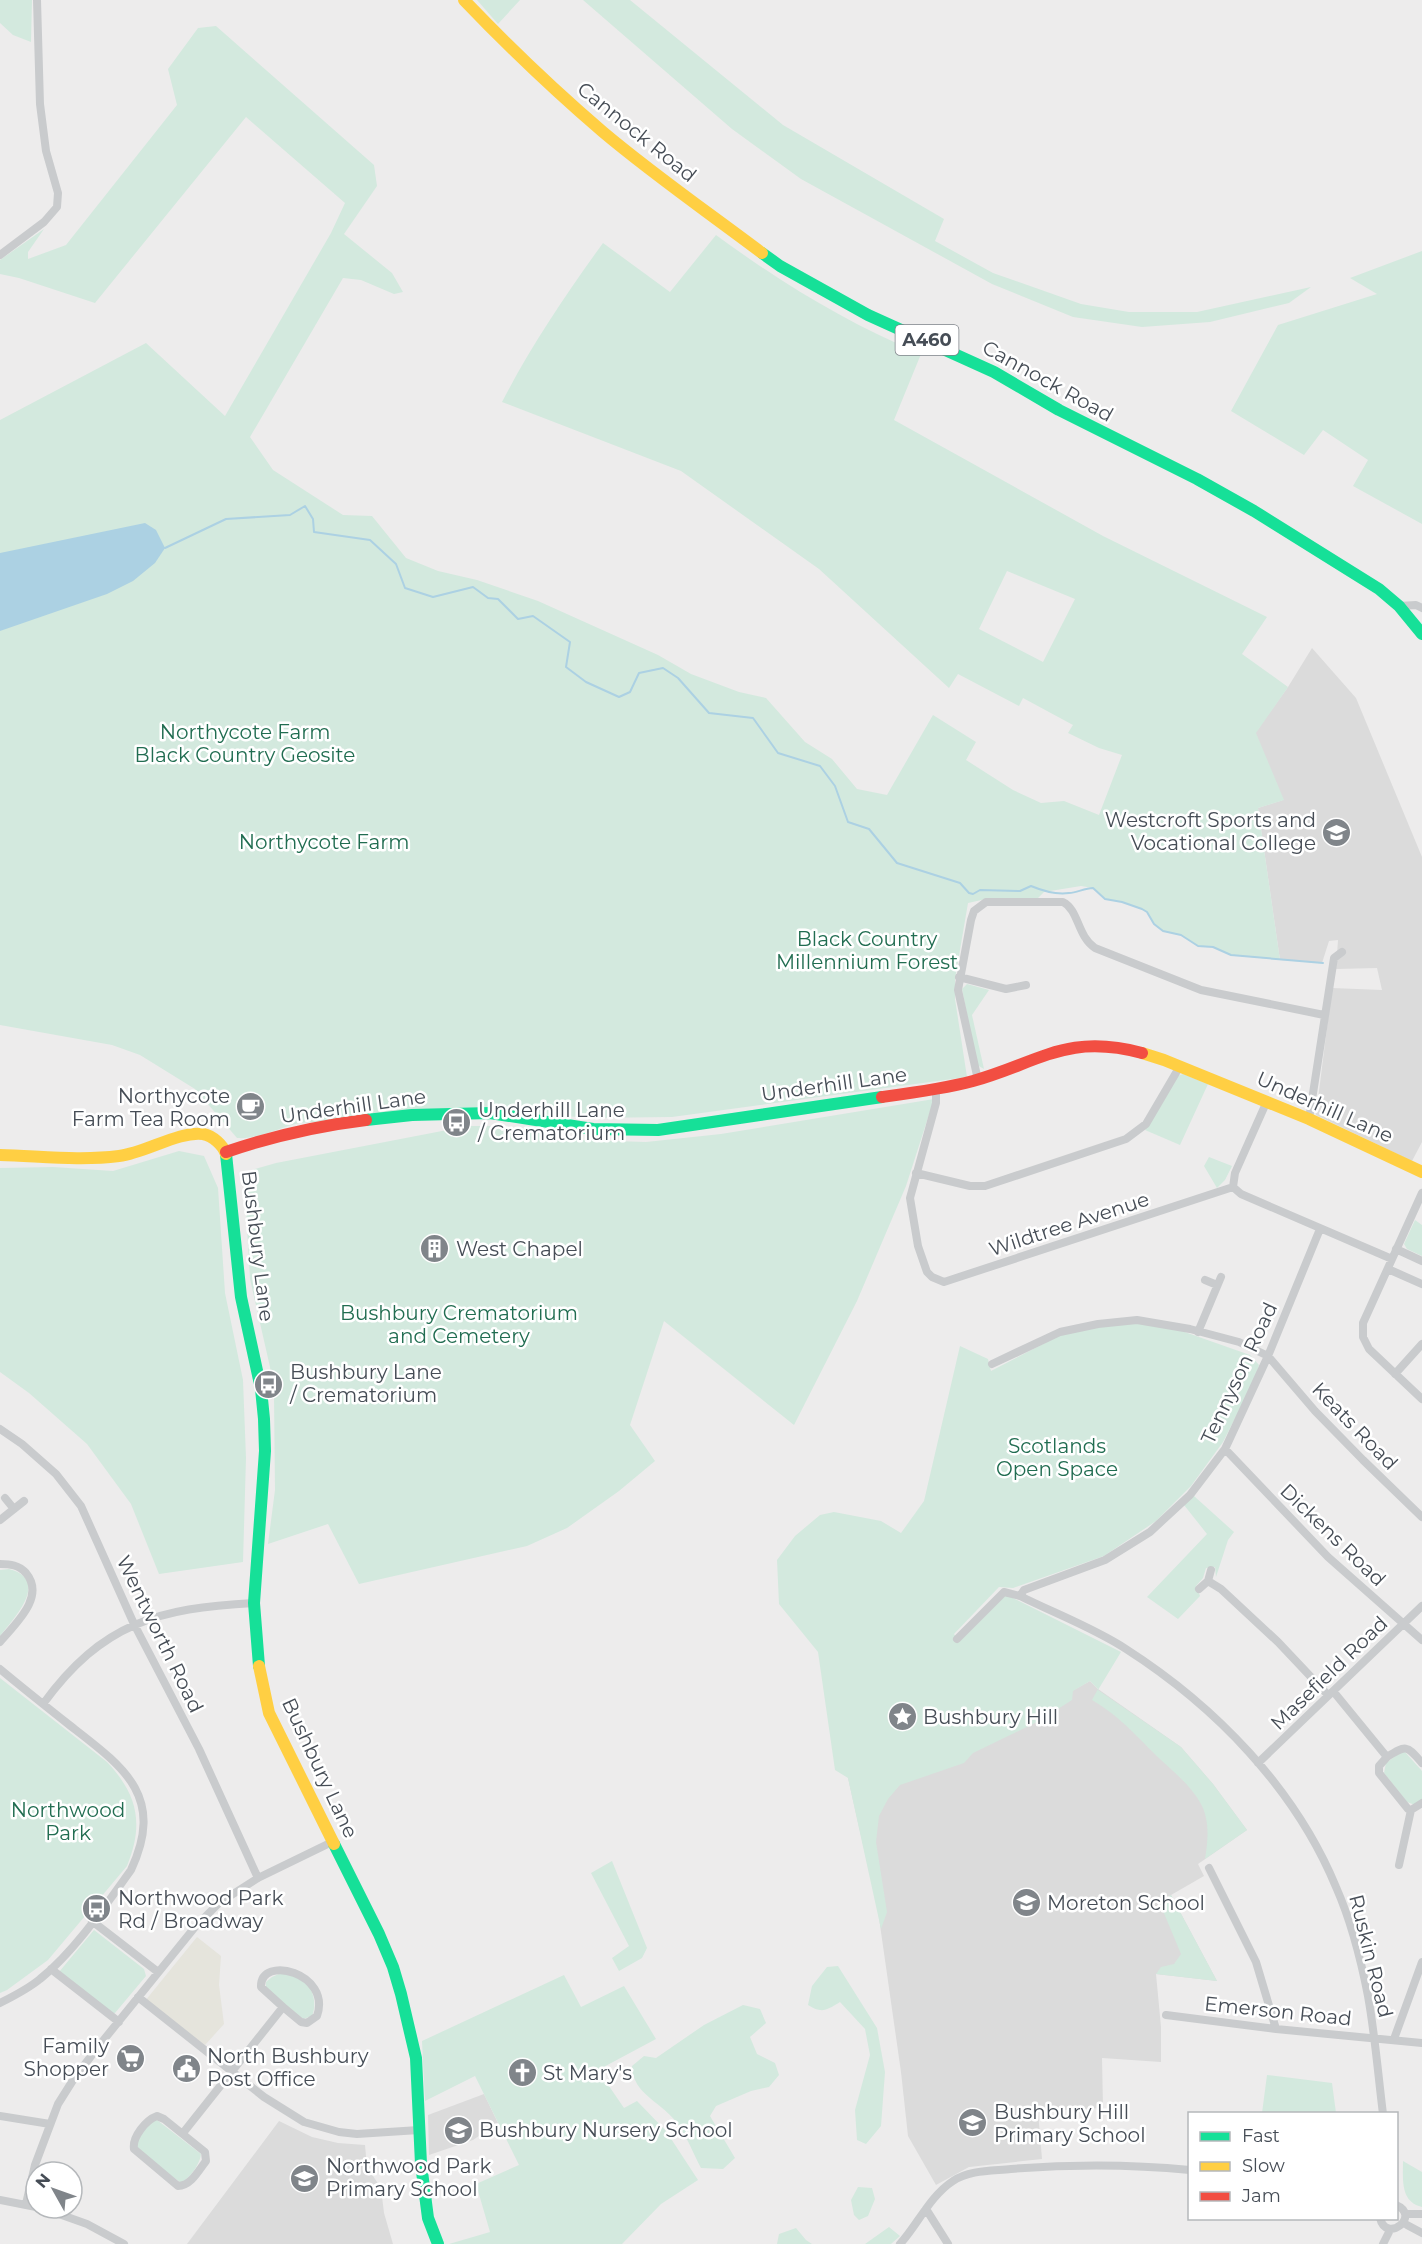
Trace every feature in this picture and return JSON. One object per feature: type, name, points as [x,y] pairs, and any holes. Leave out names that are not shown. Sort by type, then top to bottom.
[{"type":"main road","name":"Cannock Road","points":[[464,0],[503,41],[602,132],[780,266],[843,302],[972,360],[1059,410],[1227,495],[1378,589],[1399,606],[1422,634]]},
{"type":"main road","name":"Underhill Lane","points":[[226,1152],[307,1129],[412,1115],[490,1113],[593,1130],[658,1130],[936,1091],[978,1080],[1053,1051],[1082,1046],[1133,1051],[1180,1066],[1309,1119],[1422,1172]]},
{"type":"main road","points":[[0,1155],[87,1158],[121,1156],[181,1137],[203,1134],[214,1138],[226,1152]]},
{"type":"main road","name":"Bushbury Lane","points":[[226,1152],[241,1297],[261,1389],[264,1419],[265,1451],[254,1603],[257,1657],[269,1713],[393,1967],[410,2026],[416,2058],[421,2164],[428,2218],[438,2244]]},
{"type":"street","points":[[0,255],[44,222],[57,207],[58,193],[46,151],[40,104],[37,0]]},
{"type":"street","points":[[1399,606],[1416,605],[1422,608]]},
{"type":"street","points":[[978,1080],[958,999],[959,977],[971,920],[978,906],[986,902],[1063,902],[1070,907],[1083,938],[1095,948],[1201,990],[1324,1016]]},
{"type":"street","points":[[1309,1119],[1334,958],[1342,952]]},
{"type":"street","points":[[959,977],[1006,989],[1026,985]]},
{"type":"street","points":[[916,1173],[970,1186],[985,1186],[1126,1139],[1146,1124],[1180,1066]]},
{"type":"street","name":"Wildtree Avenue","points":[[936,1091],[936,1103],[910,1198],[918,1246],[927,1272],[944,1282],[1233,1187]]},
{"type":"street","points":[[1267,1101],[1235,1173],[1233,1187],[1241,1194],[1392,1259]]},
{"type":"street","points":[[1422,1193],[1363,1323],[1362,1331],[1369,1349],[1422,1399]]},
{"type":"street","name":"Tennyson Road","points":[[957,1639],[1004,1592],[1020,1596],[1024,1590],[1105,1560],[1150,1532],[1190,1495],[1225,1449],[1268,1356],[1320,1229]]},
{"type":"street","points":[[1396,1249],[1422,1261]]},
{"type":"street","points":[[1388,1269],[1422,1284]]},
{"type":"street","points":[[1198,1332],[1219,1281],[1205,1280]]},
{"type":"street","points":[[992,1364],[1060,1332],[1098,1324],[1137,1320],[1239,1342],[1268,1356]]},
{"type":"street","points":[[1395,1374],[1422,1344]]},
{"type":"street","name":"Keats Road","points":[[1268,1356],[1315,1411],[1422,1517]]},
{"type":"street","name":"Wentworth Road","points":[[0,1429],[22,1444],[57,1474],[81,1506],[134,1624],[199,1749],[258,1878]]},
{"type":"street","name":"Dickens Road","points":[[1225,1449],[1328,1557],[1422,1641]]},
{"type":"street","points":[[5,1498],[14,1509]]},
{"type":"street","points":[[0,1520],[24,1501]]},
{"type":"street","points":[[0,1564],[11,1564],[22,1569],[32,1585],[33,1595],[25,1611],[0,1642]]},
{"type":"street","points":[[1199,1589],[1208,1581],[1210,1570]]},
{"type":"street","points":[[1208,1581],[1221,1589],[1331,1693],[1387,1757]]},
{"type":"street","name":"Ruskin Road","points":[[1020,1596],[1123,1647],[1169,1678],[1205,1708],[1258,1763],[1294,1811],[1337,1888],[1358,1955],[1368,1996],[1383,2112]]},
{"type":"street","points":[[43,1704],[56,1686],[86,1654],[134,1624],[160,1614],[184,1609],[208,1605],[254,1603]]},
{"type":"street","name":"Masefield Road","points":[[1258,1763],[1422,1606]]},
{"type":"street","points":[[0,1669],[120,1766],[138,1794],[144,1832],[131,1870],[51,1970],[24,1991],[0,2003]]},
{"type":"street","points":[[1411,1810],[1378,1773],[1379,1766],[1387,1757],[1405,1747],[1410,1748],[1422,1763]]},
{"type":"street","points":[[1399,1865],[1411,1810],[1422,1803]]},
{"type":"street","points":[[37,2160],[58,2104],[75,2077],[195,1928],[219,1903],[258,1878],[332,1842]]},
{"type":"street","points":[[1209,1868],[1256,1962],[1276,2030]]},
{"type":"street","points":[[92,1921],[158,1972]]},
{"type":"street","points":[[1394,2039],[1421,1965]]},
{"type":"street","points":[[51,1970],[119,2022]]},
{"type":"street","points":[[277,1970],[287,1970],[308,1980],[320,2004],[317,2016],[307,2024],[301,2022],[283,2007],[261,1987],[263,1978],[277,1970]]},
{"type":"street","points":[[138,1997],[278,2108],[304,2122],[322,2128],[357,2134],[419,2130]]},
{"type":"street","points":[[183,2133],[283,2007]]},
{"type":"street","name":"Emerson Road","points":[[1166,2015],[1276,2030],[1422,2043]]},
{"type":"street","points":[[0,2116],[50,2124]]},
{"type":"street","points":[[154,2117],[160,2117],[183,2133],[206,2152],[207,2158],[189,2183],[178,2186],[135,2152],[133,2146],[134,2140],[154,2117]]},
{"type":"street","points":[[900,2244],[938,2194],[952,2181],[967,2174],[1087,2165],[1188,2170]]},
{"type":"street","points":[[0,2200],[24,2204]]},
{"type":"street","points":[[1381,2220],[1389,2232],[1397,2233],[1407,2225],[1408,2214],[1398,2206]]},
{"type":"street","points":[[926,2209],[948,2244]]},
{"type":"street","points":[[1408,2214],[1422,2214]]},
{"type":"street","points":[[76,2220],[124,2244]]},
{"type":"street","points":[[1407,2225],[1422,2233]]},
{"type":"street","points":[[1383,2244],[1389,2232]]},
{"type":"shaded area","name":"Westcroft Sports and Vocational College","points":[[1312,648],[1356,698],[1422,857],[1422,1142],[1412,1161],[1316,1115],[1332,988],[1382,990],[1377,968],[1336,969],[1338,940],[1329,941],[1322,963],[1280,960],[1258,808],[1283,800],[1255,733]]},
{"type":"shaded area","name":"Moreton School","points":[[1090,1681],[1181,1747],[1213,1784],[1247,1830],[1198,1864],[1204,1876],[1171,1895],[1217,1981],[1156,1974],[1161,2027],[1161,2062],[1102,2058],[1103,2108],[1038,2111],[1042,2159],[969,2167],[936,2185],[908,2136],[878,1911],[848,1778],[1072,1691]]},
{"type":"shaded area","points":[[197,1937],[221,1956],[219,1985],[224,2024],[205,2045],[145,2001]]},
{"type":"shaded area","name":"Bushbury Nursery School","points":[[484,2094],[498,2123],[473,2140],[429,2155],[428,2115]]},
{"type":"shaded area","name":"Northwood Park Primary School","points":[[279,2121],[312,2137],[338,2143],[365,2145],[367,2167],[381,2188],[384,2213],[393,2244],[187,2244]]},
{"type":"green space","points":[[0,0],[32,0],[31,42],[13,35],[0,23]]},
{"type":"green space","points":[[477,0],[520,0],[498,24]]},
{"type":"green space","points":[[583,0],[630,0],[783,125],[944,219],[935,241],[993,273],[1081,304],[1129,312],[1197,312],[1311,287],[1289,303],[1210,322],[1142,327],[1073,317],[992,284],[801,179],[732,129]]},
{"type":"green space","name":"Northycote Farm Black Country Geosite","points":[[216,26],[374,165],[377,186],[344,234],[392,273],[403,292],[394,294],[361,280],[343,278],[250,437],[273,470],[343,515],[372,516],[406,558],[438,571],[477,580],[538,601],[658,655],[691,674],[739,692],[766,698],[805,742],[832,759],[857,789],[887,795],[933,715],[976,742],[966,760],[1013,790],[1041,803],[1064,801],[1099,815],[1122,755],[1099,748],[1068,733],[1073,725],[1023,698],[1019,706],[958,674],[949,688],[819,569],[681,471],[502,402],[550,321],[603,243],[670,292],[716,235],[815,301],[866,329],[921,354],[894,420],[1103,536],[1267,617],[1242,654],[1288,687],[1256,733],[1284,800],[1258,808],[1280,960],[1231,955],[1213,947],[1198,946],[1181,935],[1163,931],[1154,924],[1146,911],[1106,899],[1093,888],[1081,886],[1044,892],[1038,898],[986,899],[968,903],[955,979],[955,999],[967,1077],[672,1117],[589,1118],[469,1108],[303,1122],[257,1136],[237,1138],[195,1089],[140,1055],[112,1045],[0,1025],[0,420],[146,343],[225,416],[331,233],[345,203],[246,117],[95,303],[0,274],[0,260],[44,229],[28,252],[28,259],[66,245],[177,105],[168,69],[198,28]],"holes":[[[1007,571],[1075,599],[1043,662],[979,629]]]},
{"type":"green space","points":[[1422,251],[1422,524],[1353,486],[1368,460],[1323,430],[1304,455],[1231,411],[1278,325],[1377,294],[1350,278]]},
{"type":"green space","points":[[967,984],[989,990],[972,1015],[984,1069],[977,1065],[962,989]]},
{"type":"green space","points":[[1183,1074],[1208,1084],[1180,1145],[1145,1130],[1177,1076]]},
{"type":"green space","name":"Bushbury Crematorium and Cemetery","points":[[934,1099],[906,1186],[857,1301],[794,1425],[664,1321],[630,1425],[655,1461],[619,1491],[567,1528],[527,1546],[359,1584],[328,1524],[268,1544],[275,1490],[274,1396],[270,1367],[250,1279],[244,1175],[276,1163],[468,1126],[496,1126],[582,1140],[646,1142],[721,1134]]},
{"type":"green space","points":[[179,1151],[204,1156],[218,1188],[225,1293],[243,1380],[246,1458],[243,1562],[159,1574],[131,1504],[87,1444],[29,1393],[0,1372],[0,1168],[53,1167],[113,1171]]},
{"type":"green space","points":[[1209,1157],[1232,1166],[1225,1180],[1217,1188],[1204,1166]]},
{"type":"green space","points":[[1415,1220],[1422,1225],[1422,1256],[1407,1249],[1404,1244]]},
{"type":"green space","name":"Scotlands Open Space","points":[[1138,1322],[1179,1330],[1250,1355],[1259,1365],[1255,1379],[1223,1442],[1191,1486],[1156,1521],[1104,1556],[1013,1588],[999,1587],[954,1634],[959,1641],[1005,1594],[1121,1652],[1098,1690],[1181,1747],[1213,1784],[1247,1830],[1205,1859],[1207,1824],[1204,1811],[1197,1798],[1183,1781],[1112,1713],[1092,1700],[1098,1689],[1090,1681],[1073,1691],[1072,1700],[1039,1721],[973,1753],[964,1763],[900,1785],[888,1799],[879,1816],[876,1842],[887,1912],[881,1929],[848,1778],[835,1770],[818,1652],[779,1604],[777,1560],[795,1536],[820,1515],[834,1512],[881,1521],[901,1533],[924,1501],[960,1346],[988,1359],[991,1371],[1062,1334],[1097,1326]]},
{"type":"green space","points":[[1194,1496],[1234,1532],[1228,1540],[1216,1577],[1215,1567],[1206,1568],[1203,1578],[1196,1586],[1200,1596],[1178,1619],[1147,1597],[1207,1534],[1184,1505]]},
{"type":"green space","points":[[9,1569],[21,1574],[27,1582],[28,1590],[26,1600],[20,1610],[0,1636],[0,1570]]},
{"type":"green space","name":"Northwood Park","points":[[0,1678],[107,1762],[126,1786],[135,1811],[136,1823],[135,1837],[127,1866],[48,1960],[0,1993]]},
{"type":"green space","points":[[1401,1752],[1405,1752],[1422,1771],[1422,1799],[1415,1805],[1407,1802],[1384,1773],[1386,1763]]},
{"type":"green space","points":[[612,1861],[647,1948],[642,1958],[619,1971],[612,1958],[629,1946],[591,1873]]},
{"type":"green space","points":[[1171,1895],[1217,1981],[1156,1974],[1161,1967],[1174,1964],[1181,1954],[1161,1906],[1163,1900]]},
{"type":"green space","points":[[94,1930],[144,1969],[146,1976],[115,2013],[110,2013],[59,1972]]},
{"type":"green space","points":[[838,1966],[877,2028],[885,2072],[881,2126],[866,2144],[857,2140],[855,2110],[870,2055],[865,2029],[840,2002],[824,2010],[808,2005],[812,1986],[827,1967]]},
{"type":"green space","points":[[281,1973],[299,1978],[309,1986],[314,2001],[312,2016],[303,2019],[266,1989],[266,1982]]},
{"type":"green space","points":[[564,1975],[581,2007],[624,1986],[656,2039],[598,2070],[624,2108],[637,2101],[666,2131],[698,2180],[661,2204],[622,2244],[449,2244],[490,2232],[476,2184],[519,2165],[475,2076],[425,2101],[422,2041]]},
{"type":"green space","points":[[743,2005],[760,2009],[766,2023],[750,2037],[757,2054],[775,2063],[779,2075],[769,2087],[751,2091],[716,2106],[710,2116],[735,2158],[723,2169],[701,2168],[673,2118],[637,2084],[632,2066],[644,2056],[656,2058],[704,2025]]},
{"type":"green space","points":[[1267,2075],[1332,2083],[1336,2112],[1262,2112]]},
{"type":"green space","points":[[157,2120],[201,2154],[194,2170],[181,2183],[137,2150],[136,2139],[151,2121]]},
{"type":"green space","points":[[1403,2161],[1422,2172],[1422,2207],[1406,2195],[1403,2182]]},
{"type":"green space","points":[[858,2187],[872,2188],[875,2199],[868,2216],[859,2220],[854,2215],[851,2200]]},
{"type":"green space","points":[[889,2227],[900,2236],[891,2244],[865,2244]]},
{"type":"green space","points":[[796,2228],[812,2244],[777,2244],[779,2234]]},
{"type":"water","points":[[145,523],[156,530],[165,548],[155,563],[133,581],[107,594],[0,631],[0,553]]},
{"type":"waterway","points":[[165,548],[226,519],[290,515],[305,506],[313,519],[314,532],[370,540],[396,564],[405,588],[433,597],[473,587],[488,598],[498,599],[518,619],[533,616],[570,642],[566,667],[586,682],[619,697],[630,692],[639,673],[663,668],[678,678],[709,713],[753,718],[778,753],[820,766],[835,786],[848,822],[869,829],[897,863],[960,883],[969,893],[973,894],[980,890],[1020,891],[1031,886],[1059,893],[1072,893],[1093,888],[1105,899],[1142,909],[1163,931],[1181,935],[1198,946],[1213,947],[1231,955],[1323,963]]},
{"type":"traffic: fast","points":[[762,253],[780,266],[868,315],[994,372],[1059,410],[1197,479],[1254,511],[1379,589],[1399,606],[1422,634]]},
{"type":"traffic: fast","points":[[366,1120],[412,1115],[490,1113],[593,1129],[658,1130],[882,1097]]},
{"type":"traffic: fast","points":[[226,1154],[241,1297],[261,1389],[264,1419],[265,1451],[254,1603],[259,1666]]},
{"type":"traffic: fast","points":[[334,1844],[379,1934],[401,1994],[416,2058],[421,2164],[428,2218],[438,2244]]},
{"type":"traffic: slow","points":[[464,0],[532,68],[603,132],[762,253]]},
{"type":"traffic: slow","points":[[1142,1053],[1309,1119],[1422,1172]]},
{"type":"traffic: slow","points":[[0,1155],[75,1158],[119,1156],[193,1134],[203,1134],[214,1139],[223,1147],[226,1154]]},
{"type":"traffic: slow","points":[[259,1666],[269,1713],[334,1844]]},
{"type":"traffic: jam","points":[[882,1097],[939,1089],[973,1081],[1054,1052],[1073,1048],[1093,1046],[1142,1053]]},
{"type":"traffic: jam","points":[[226,1152],[295,1132],[366,1120]]},
{"type":"place","name":"Westcroft Sports and Vocational College","points":[[1337,832]]},
{"type":"place","name":"Northycote Farm Tea Room","points":[[251,1107]]},
{"type":"place","name":"Underhill Lane / Crematorium","points":[[457,1122]]},
{"type":"place","name":"West Chapel","points":[[435,1249]]},
{"type":"place","name":"Bushbury Lane / Crematorium","points":[[269,1384]]},
{"type":"place","name":"Bushbury Hill","points":[[902,1717]]},
{"type":"place","name":"Moreton School","points":[[1026,1903]]},
{"type":"place","name":"Northwood Park Rd / Broadway","points":[[97,1909]]},
{"type":"place","name":"Family Shopper","points":[[130,2058]]},
{"type":"place","name":"North Bushbury Post Office","points":[[186,2068]]},
{"type":"place","name":"St Mary's","points":[[522,2073]]},
{"type":"place","name":"Bushbury Hill Primary School","points":[[973,2123]]},
{"type":"place","name":"Bushbury Nursery School","points":[[458,2130]]},
{"type":"place","name":"Northwood Park Primary School","points":[[305,2178]]},
{"type":"park label","name":"Northycote Farm","points":[[324,842]]},
{"type":"park label","name":"Black Country Millennium Forest","points":[[867,950]]}]
